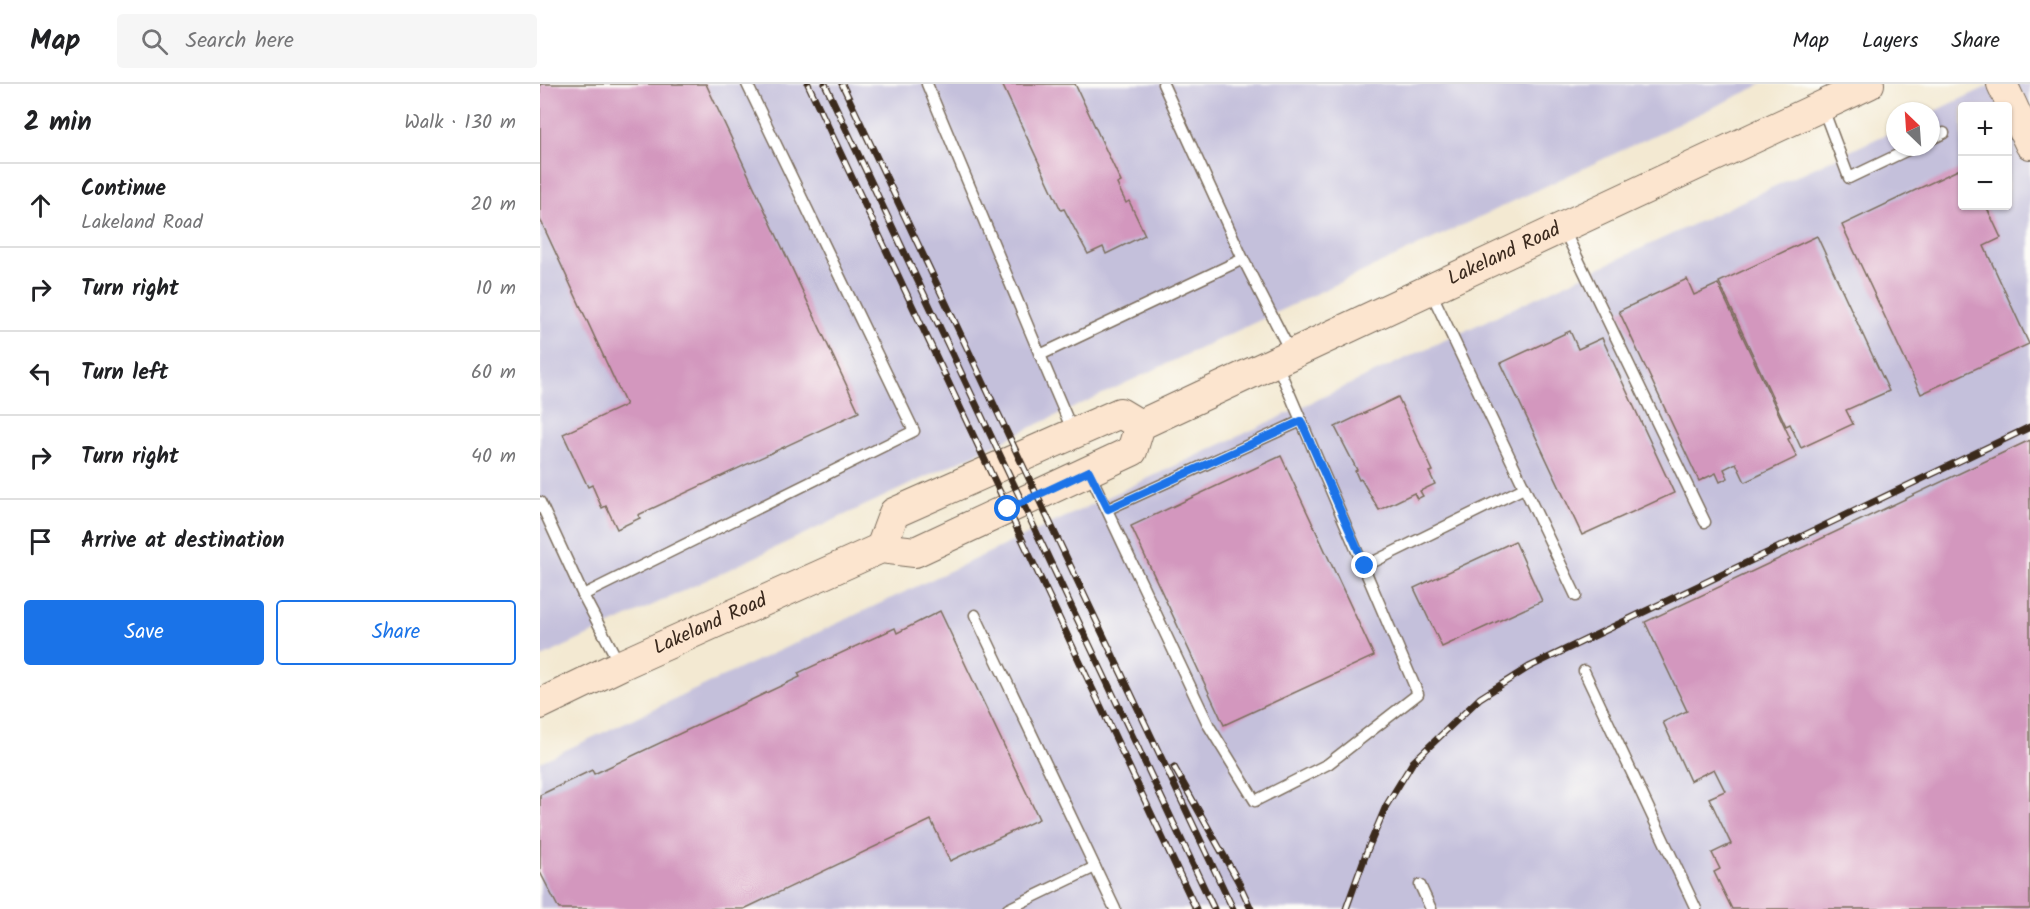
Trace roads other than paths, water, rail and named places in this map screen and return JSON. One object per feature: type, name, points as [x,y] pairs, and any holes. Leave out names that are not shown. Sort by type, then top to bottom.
[{"type":"street","name":"Lakeland Road","points":[[1140,425],[1869,84]]},
{"type":"street","points":[[2002,84],[2030,144]]},
{"type":"street","points":[[1120,413],[1140,425],[1132,451],[915,552],[880,548],[894,513],[1120,413]]},
{"type":"street","name":"Lakeland Road","points":[[540,704],[880,548]]},
{"type":"lane","points":[[583,595],[914,431],[747,84]]},
{"type":"lane","points":[[927,84],[1073,432]]},
{"type":"lane","points":[[1089,471],[1209,726],[1255,801],[1328,764],[1418,694],[1301,421],[1284,358],[1243,259],[1163,84]]},
{"type":"lane","points":[[1822,106],[1849,177],[1894,156]]},
{"type":"lane","points":[[1940,135],[1944,133]]},
{"type":"lane","points":[[1563,227],[1705,522]]},
{"type":"lane","points":[[1040,355],[1243,259]]},
{"type":"lane","points":[[1430,290],[1576,596]]},
{"type":"lane","points":[[1108,509],[1301,421]]},
{"type":"lane","points":[[1365,566],[1524,488]]},
{"type":"lane","points":[[540,502],[583,595],[621,665]]},
{"type":"lane","points":[[975,615],[1115,909]]},
{"type":"lane","points":[[1584,671],[1696,909]]},
{"type":"lane","points":[[1008,909],[1095,867]]},
{"type":"lane","points":[[1420,885],[1431,909]]},
{"type":"railway","points":[[808,84],[1196,909]]},
{"type":"railway","points":[[825,84],[1214,909]]},
{"type":"railway","points":[[842,84],[1233,909]]},
{"type":"railway","points":[[1346,909],[1386,806],[1413,762],[1480,698],[1529,667],[2030,427]]},
{"type":"railway","points":[[1174,767],[1238,881],[1251,909]]}]
